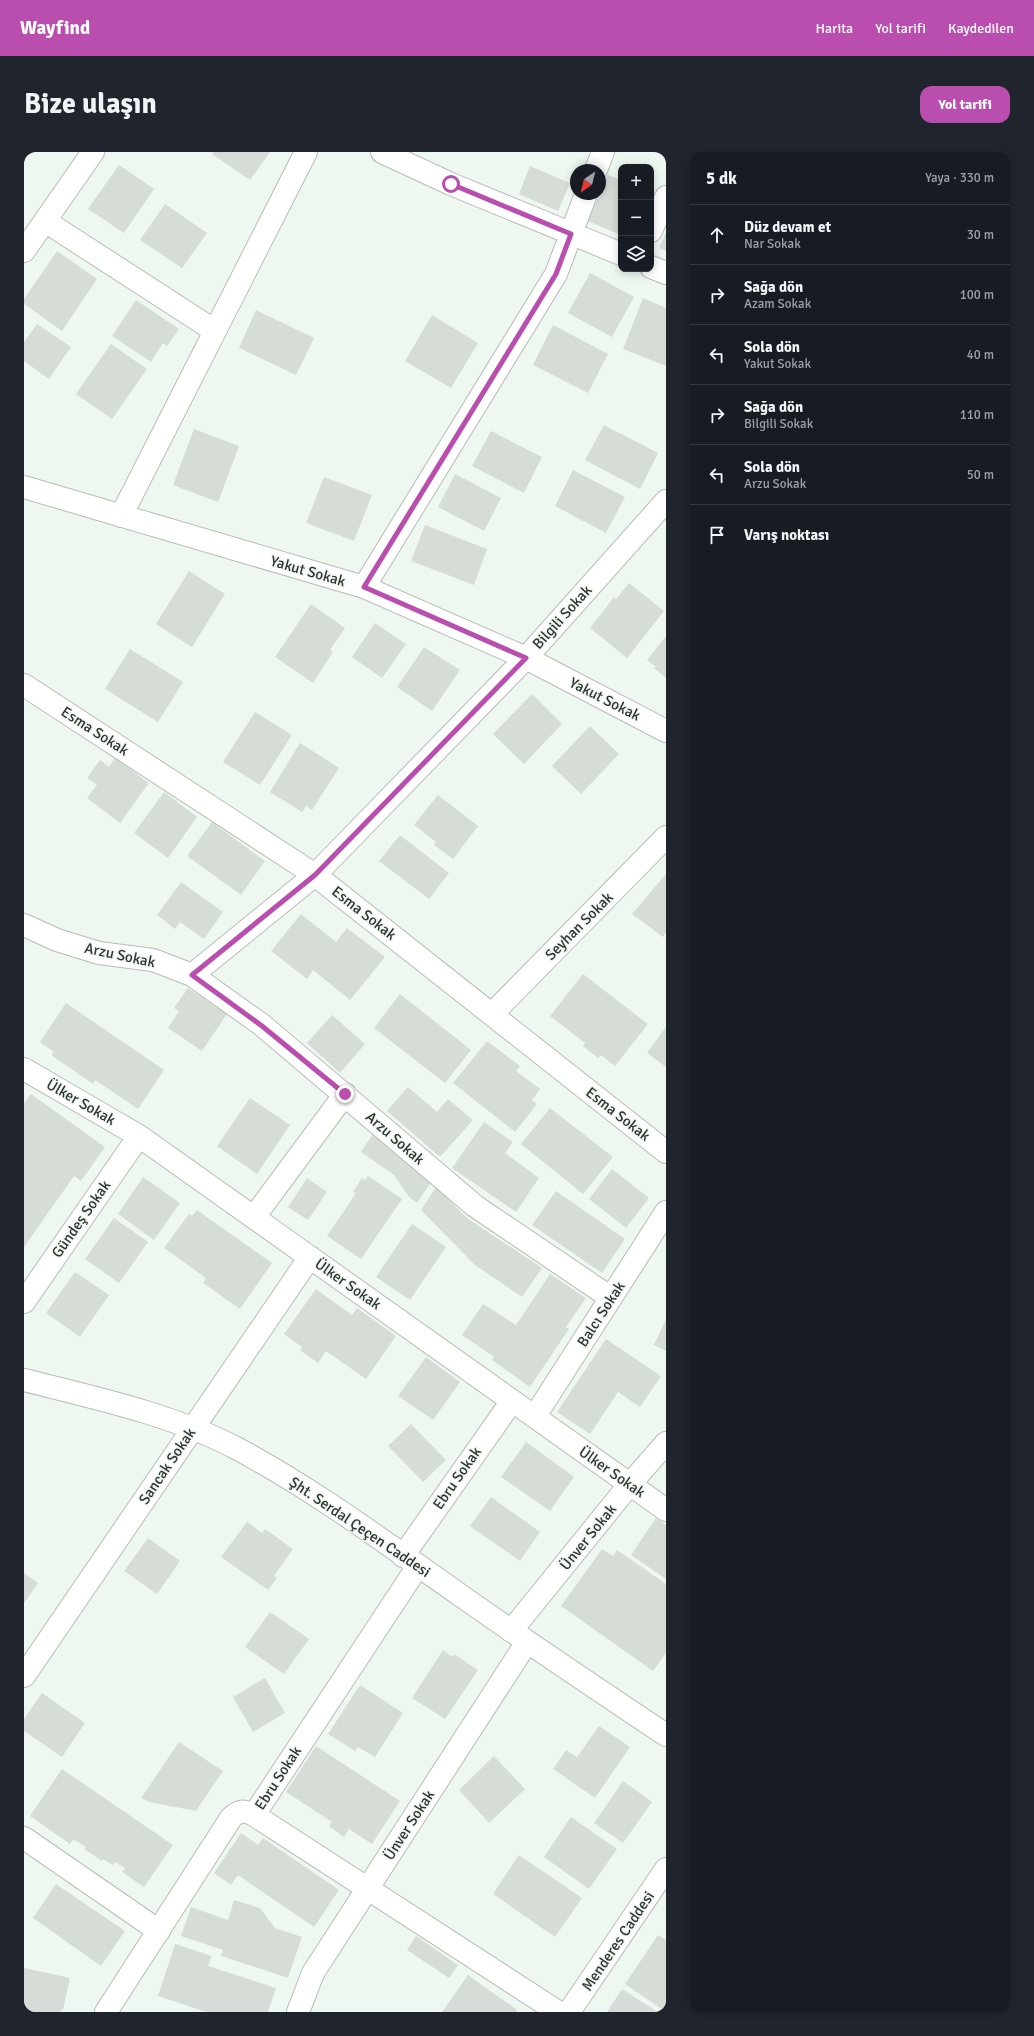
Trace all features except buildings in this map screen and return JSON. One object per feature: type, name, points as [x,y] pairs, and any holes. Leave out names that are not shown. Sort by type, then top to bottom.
[{"type":"street","points":[[24,251],[93,152]]},
{"type":"street","points":[[121,516],[306,152]]},
{"type":"street","points":[[382,152],[451,184],[618,253]]},
{"type":"street","points":[[598,164],[603,152]]},
{"type":"street","points":[[654,224],[666,197]]},
{"type":"street","points":[[364,587],[556,274],[584,200]]},
{"type":"street","points":[[45,222],[215,331]]},
{"type":"street","points":[[654,268],[666,273]]},
{"type":"street","name":"Yakut Sokak","points":[[24,487],[364,587],[526,658],[666,731]]},
{"type":"street","name":"Bilgili Sokak","points":[[192,975],[315,875],[526,658],[666,501]]},
{"type":"street","name":"Esma Sokak","points":[[24,685],[315,875],[666,1152]]},
{"type":"street","name":"Seyhan Sokak","points":[[492,1014],[666,837]]},
{"type":"street","name":"Arzu Sokak","points":[[24,925],[57,940],[99,953],[152,960],[192,975],[262,1026],[345,1094],[475,1206],[611,1298]]},
{"type":"street","name":"Ülker Sokak","points":[[24,1069],[139,1136],[666,1510]]},
{"type":"street","points":[[254,1218],[345,1094]]},
{"type":"street","name":"Gündeş Sokak","points":[[24,1302],[139,1136]]},
{"type":"street","name":"Balcı Sokak","points":[[534,1416],[666,1212]]},
{"type":"street","name":"Sancak Sokak","points":[[24,1676],[310,1257]]},
{"type":"street","name":"Şht. Serdal Çeçen Caddesi","points":[[24,1380],[91,1397],[193,1428],[236,1448],[342,1513],[519,1637],[666,1735]]},
{"type":"street","name":"Ebru Sokak","points":[[106,2012],[231,1818],[236,1813],[242,1811],[254,1815],[410,1561],[512,1401]]},
{"type":"street","name":"Ünver Sokak","points":[[298,2012],[313,1973],[368,1888],[519,1637],[630,1484],[666,1443]]},
{"type":"street","points":[[254,1815],[558,2012]]},
{"type":"street","points":[[24,1838],[158,1931]]},
{"type":"street","name":"Menderes Caddesi","points":[[569,2012],[666,1869]]},
{"type":"route","points":[[345,1094],[262,1026],[192,975],[315,875],[526,658],[364,587],[556,274],[571,234],[451,184]]}]
